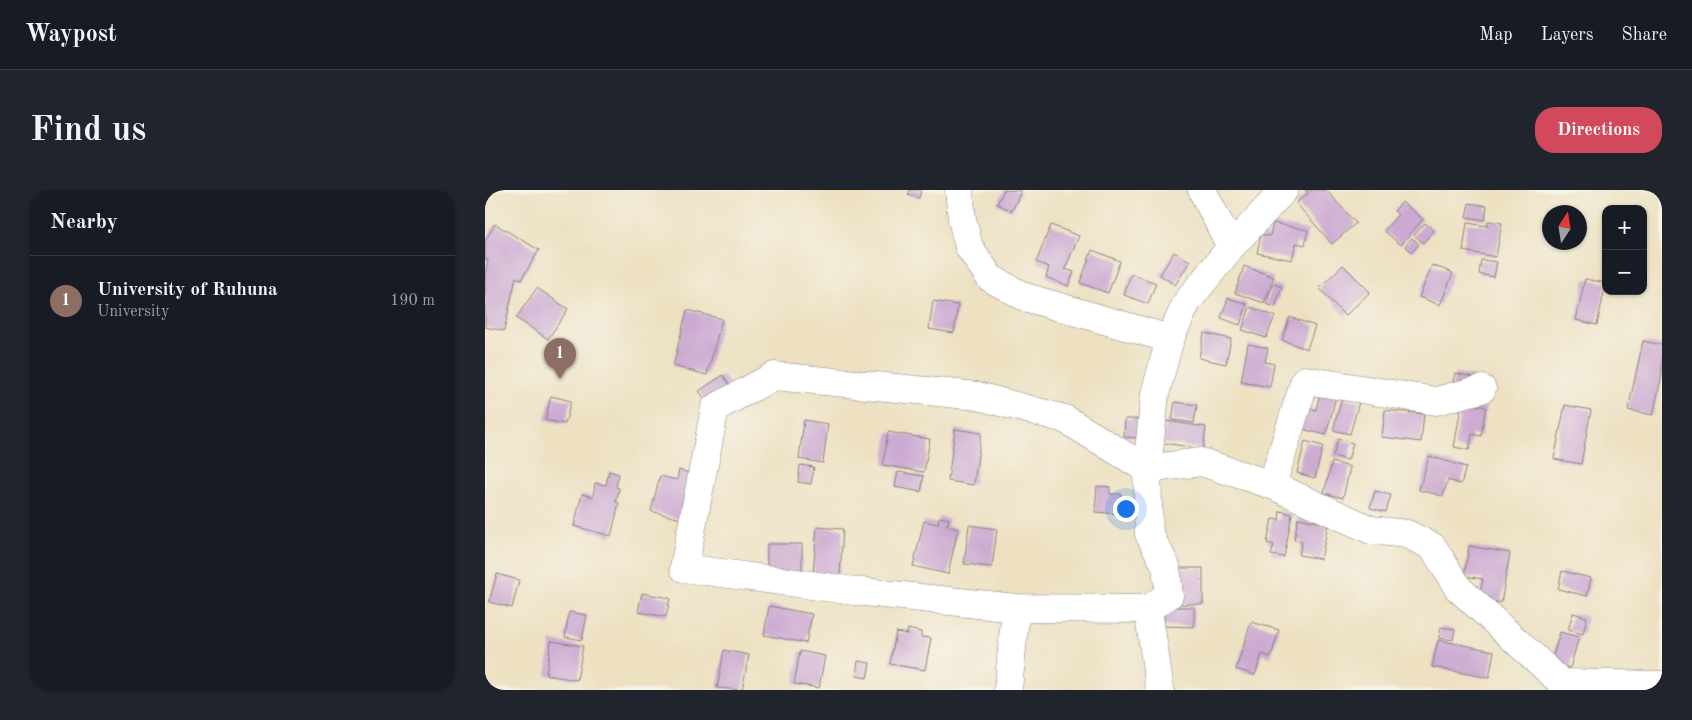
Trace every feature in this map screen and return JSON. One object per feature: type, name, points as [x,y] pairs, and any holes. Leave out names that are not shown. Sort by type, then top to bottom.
[{"type":"street","points":[[959,190],[962,220],[969,247],[990,278],[1025,297],[1170,339]]},
{"type":"street","points":[[1202,190],[1231,247]]},
{"type":"street","points":[[1284,190],[1231,247],[1187,302],[1170,339],[1155,394],[1147,469],[1149,534],[1166,566],[1169,595],[1148,609],[1016,608],[855,591],[684,568],[715,408],[775,376],[978,396],[1065,419],[1147,469],[1201,462],[1272,485],[1371,530],[1407,534],[1433,547],[1458,588],[1562,683],[1662,685]]},
{"type":"street","points":[[1272,485],[1305,380],[1437,401],[1482,389]]},
{"type":"street","points":[[1008,690],[1016,608]]},
{"type":"street","points":[[1148,609],[1160,690]]},
{"type":"building","points":[[910,190],[921,190],[919,198],[908,195]]},
{"type":"building","points":[[1004,190],[1021,191],[1012,211],[997,204]]},
{"type":"building","points":[[1305,190],[1326,190],[1356,223],[1332,244],[1296,203],[1308,193]]},
{"type":"building","points":[[1402,202],[1423,219],[1401,245],[1384,231],[1398,214],[1394,211]]},
{"type":"building","points":[[1469,203],[1487,206],[1485,220],[1466,217]]},
{"type":"building","points":[[1488,221],[1502,223],[1496,257],[1463,251],[1467,223],[1487,226]]},
{"type":"building","points":[[1273,223],[1308,230],[1305,245],[1296,243],[1292,260],[1257,253],[1261,235],[1270,236]]},
{"type":"building","points":[[1425,223],[1434,230],[1423,243],[1414,235]]},
{"type":"building","points":[[495,224],[539,250],[521,280],[516,277],[504,331],[485,327],[485,273],[488,260],[485,259],[485,241]]},
{"type":"building","points":[[1051,225],[1079,236],[1065,269],[1074,272],[1068,286],[1046,277],[1049,267],[1036,262]]},
{"type":"building","points":[[1412,238],[1419,244],[1412,252],[1405,246]]},
{"type":"building","points":[[1092,250],[1120,261],[1108,293],[1080,283]]},
{"type":"building","points":[[1174,252],[1190,261],[1175,285],[1160,275]]},
{"type":"building","points":[[1481,260],[1497,262],[1494,277],[1479,274]]},
{"type":"building","points":[[1343,265],[1370,292],[1345,316],[1319,288]]},
{"type":"building","points":[[1432,265],[1453,273],[1440,305],[1419,297]]},
{"type":"building","points":[[1244,266],[1274,277],[1264,303],[1235,293]]},
{"type":"building","points":[[1131,274],[1156,283],[1148,304],[1124,295]]},
{"type":"building","points":[[1585,279],[1602,282],[1603,295],[1597,325],[1576,320]]},
{"type":"building","points":[[1273,284],[1282,287],[1275,307],[1266,304]]},
{"type":"building","points":[[537,288],[568,309],[548,339],[516,318]]},
{"type":"building","points":[[1228,298],[1247,304],[1240,325],[1221,318]]},
{"type":"building","points":[[933,301],[958,305],[954,333],[929,329]]},
{"type":"building","points":[[1250,307],[1275,316],[1266,338],[1242,330]]},
{"type":"building","points":[[687,310],[722,319],[707,375],[673,366]]},
{"type":"building","points":[[1290,317],[1315,326],[1307,349],[1282,340]]},
{"type":"building","points":[[1204,333],[1231,339],[1226,364],[1199,358]]},
{"type":"building","points":[[1643,341],[1662,345],[1662,375],[1653,415],[1628,410]]},
{"type":"building","points":[[1248,344],[1268,348],[1265,362],[1274,364],[1270,387],[1241,382]]},
{"type":"building","points":[[1455,373],[1474,377],[1471,391],[1452,387]]},
{"type":"building","points":[[723,375],[730,385],[706,401],[699,391]]},
{"type":"building","points":[[1321,389],[1337,393],[1326,435],[1294,427],[1300,406],[1316,410]]},
{"type":"building","points":[[551,396],[571,401],[565,424],[545,420]]},
{"type":"building","points":[[1342,398],[1359,402],[1350,434],[1333,430]]},
{"type":"building","points":[[1175,402],[1197,405],[1194,423],[1172,420]]},
{"type":"building","points":[[1462,402],[1486,407],[1481,436],[1472,434],[1469,450],[1454,447]]},
{"type":"building","points":[[1565,405],[1591,410],[1581,464],[1554,459]]},
{"type":"building","points":[[1385,410],[1424,414],[1421,442],[1382,437]]},
{"type":"building","points":[[1125,419],[1145,419],[1144,438],[1124,437]]},
{"type":"building","points":[[804,420],[828,424],[823,463],[799,459]]},
{"type":"building","points":[[1166,421],[1206,427],[1203,449],[1163,443]]},
{"type":"building","points":[[955,429],[981,433],[974,485],[948,481]]},
{"type":"building","points":[[888,432],[930,439],[924,472],[883,465]]},
{"type":"building","points":[[1338,439],[1353,443],[1348,460],[1333,456]]},
{"type":"building","points":[[1305,441],[1323,446],[1315,478],[1297,473]]},
{"type":"building","points":[[1429,456],[1466,467],[1461,484],[1448,480],[1443,496],[1419,490]]},
{"type":"building","points":[[1332,462],[1350,467],[1343,498],[1324,493]]},
{"type":"building","points":[[800,465],[814,467],[811,484],[798,482]]},
{"type":"building","points":[[679,470],[693,474],[681,519],[651,511],[660,476],[677,480]]},
{"type":"building","points":[[609,471],[619,474],[616,487],[619,488],[616,502],[619,503],[611,536],[574,526],[582,494],[593,497],[595,483],[606,485]]},
{"type":"building","points":[[898,472],[924,476],[921,492],[895,487]]},
{"type":"building","points":[[1097,486],[1110,487],[1110,494],[1121,494],[1120,514],[1095,512]]},
{"type":"building","points":[[1375,491],[1391,495],[1386,512],[1370,508]]},
{"type":"building","points":[[1280,511],[1292,514],[1284,557],[1271,555],[1274,545],[1267,543],[1272,519],[1279,520]]},
{"type":"building","points":[[939,517],[949,519],[947,526],[958,529],[948,574],[913,566],[924,521],[938,524]]},
{"type":"building","points":[[1298,518],[1328,524],[1321,559],[1299,555],[1302,541],[1294,540]]},
{"type":"building","points":[[969,525],[997,529],[992,567],[964,564]]},
{"type":"building","points":[[817,527],[843,529],[840,575],[813,573]]},
{"type":"building","points":[[767,544],[802,544],[802,576],[767,575]]},
{"type":"building","points":[[1469,546],[1510,553],[1501,603],[1479,599],[1483,579],[1464,576]]},
{"type":"building","points":[[1175,568],[1203,568],[1203,604],[1175,604]]},
{"type":"building","points":[[1562,571],[1591,578],[1587,596],[1558,589]]},
{"type":"building","points":[[497,574],[519,580],[512,608],[489,602]]},
{"type":"building","points":[[642,593],[670,598],[666,617],[638,612]]},
{"type":"building","points":[[769,606],[812,614],[806,643],[764,635]]},
{"type":"building","points":[[1164,607],[1194,607],[1194,627],[1164,626]]},
{"type":"building","points":[[569,612],[587,615],[582,640],[565,637]]},
{"type":"building","points":[[1573,613],[1587,617],[1583,634],[1568,630]]},
{"type":"building","points":[[1251,622],[1279,630],[1271,657],[1262,654],[1255,675],[1236,669]]},
{"type":"building","points":[[1441,627],[1455,629],[1453,640],[1439,638]]},
{"type":"building","points":[[908,629],[921,632],[921,637],[931,638],[925,670],[890,664],[896,632],[907,634]]},
{"type":"building","points":[[1560,632],[1579,637],[1570,668],[1551,663]]},
{"type":"building","points":[[1438,640],[1494,651],[1489,678],[1432,667]]},
{"type":"building","points":[[551,641],[583,646],[577,680],[546,675]]},
{"type":"building","points":[[724,650],[749,655],[742,690],[717,688]]},
{"type":"building","points":[[800,651],[825,656],[819,688],[794,684]]},
{"type":"building","points":[[858,661],[870,663],[867,678],[856,676]]},
{"type":"place","name":"University of Ruhuna","points":[[560,379]]}]
